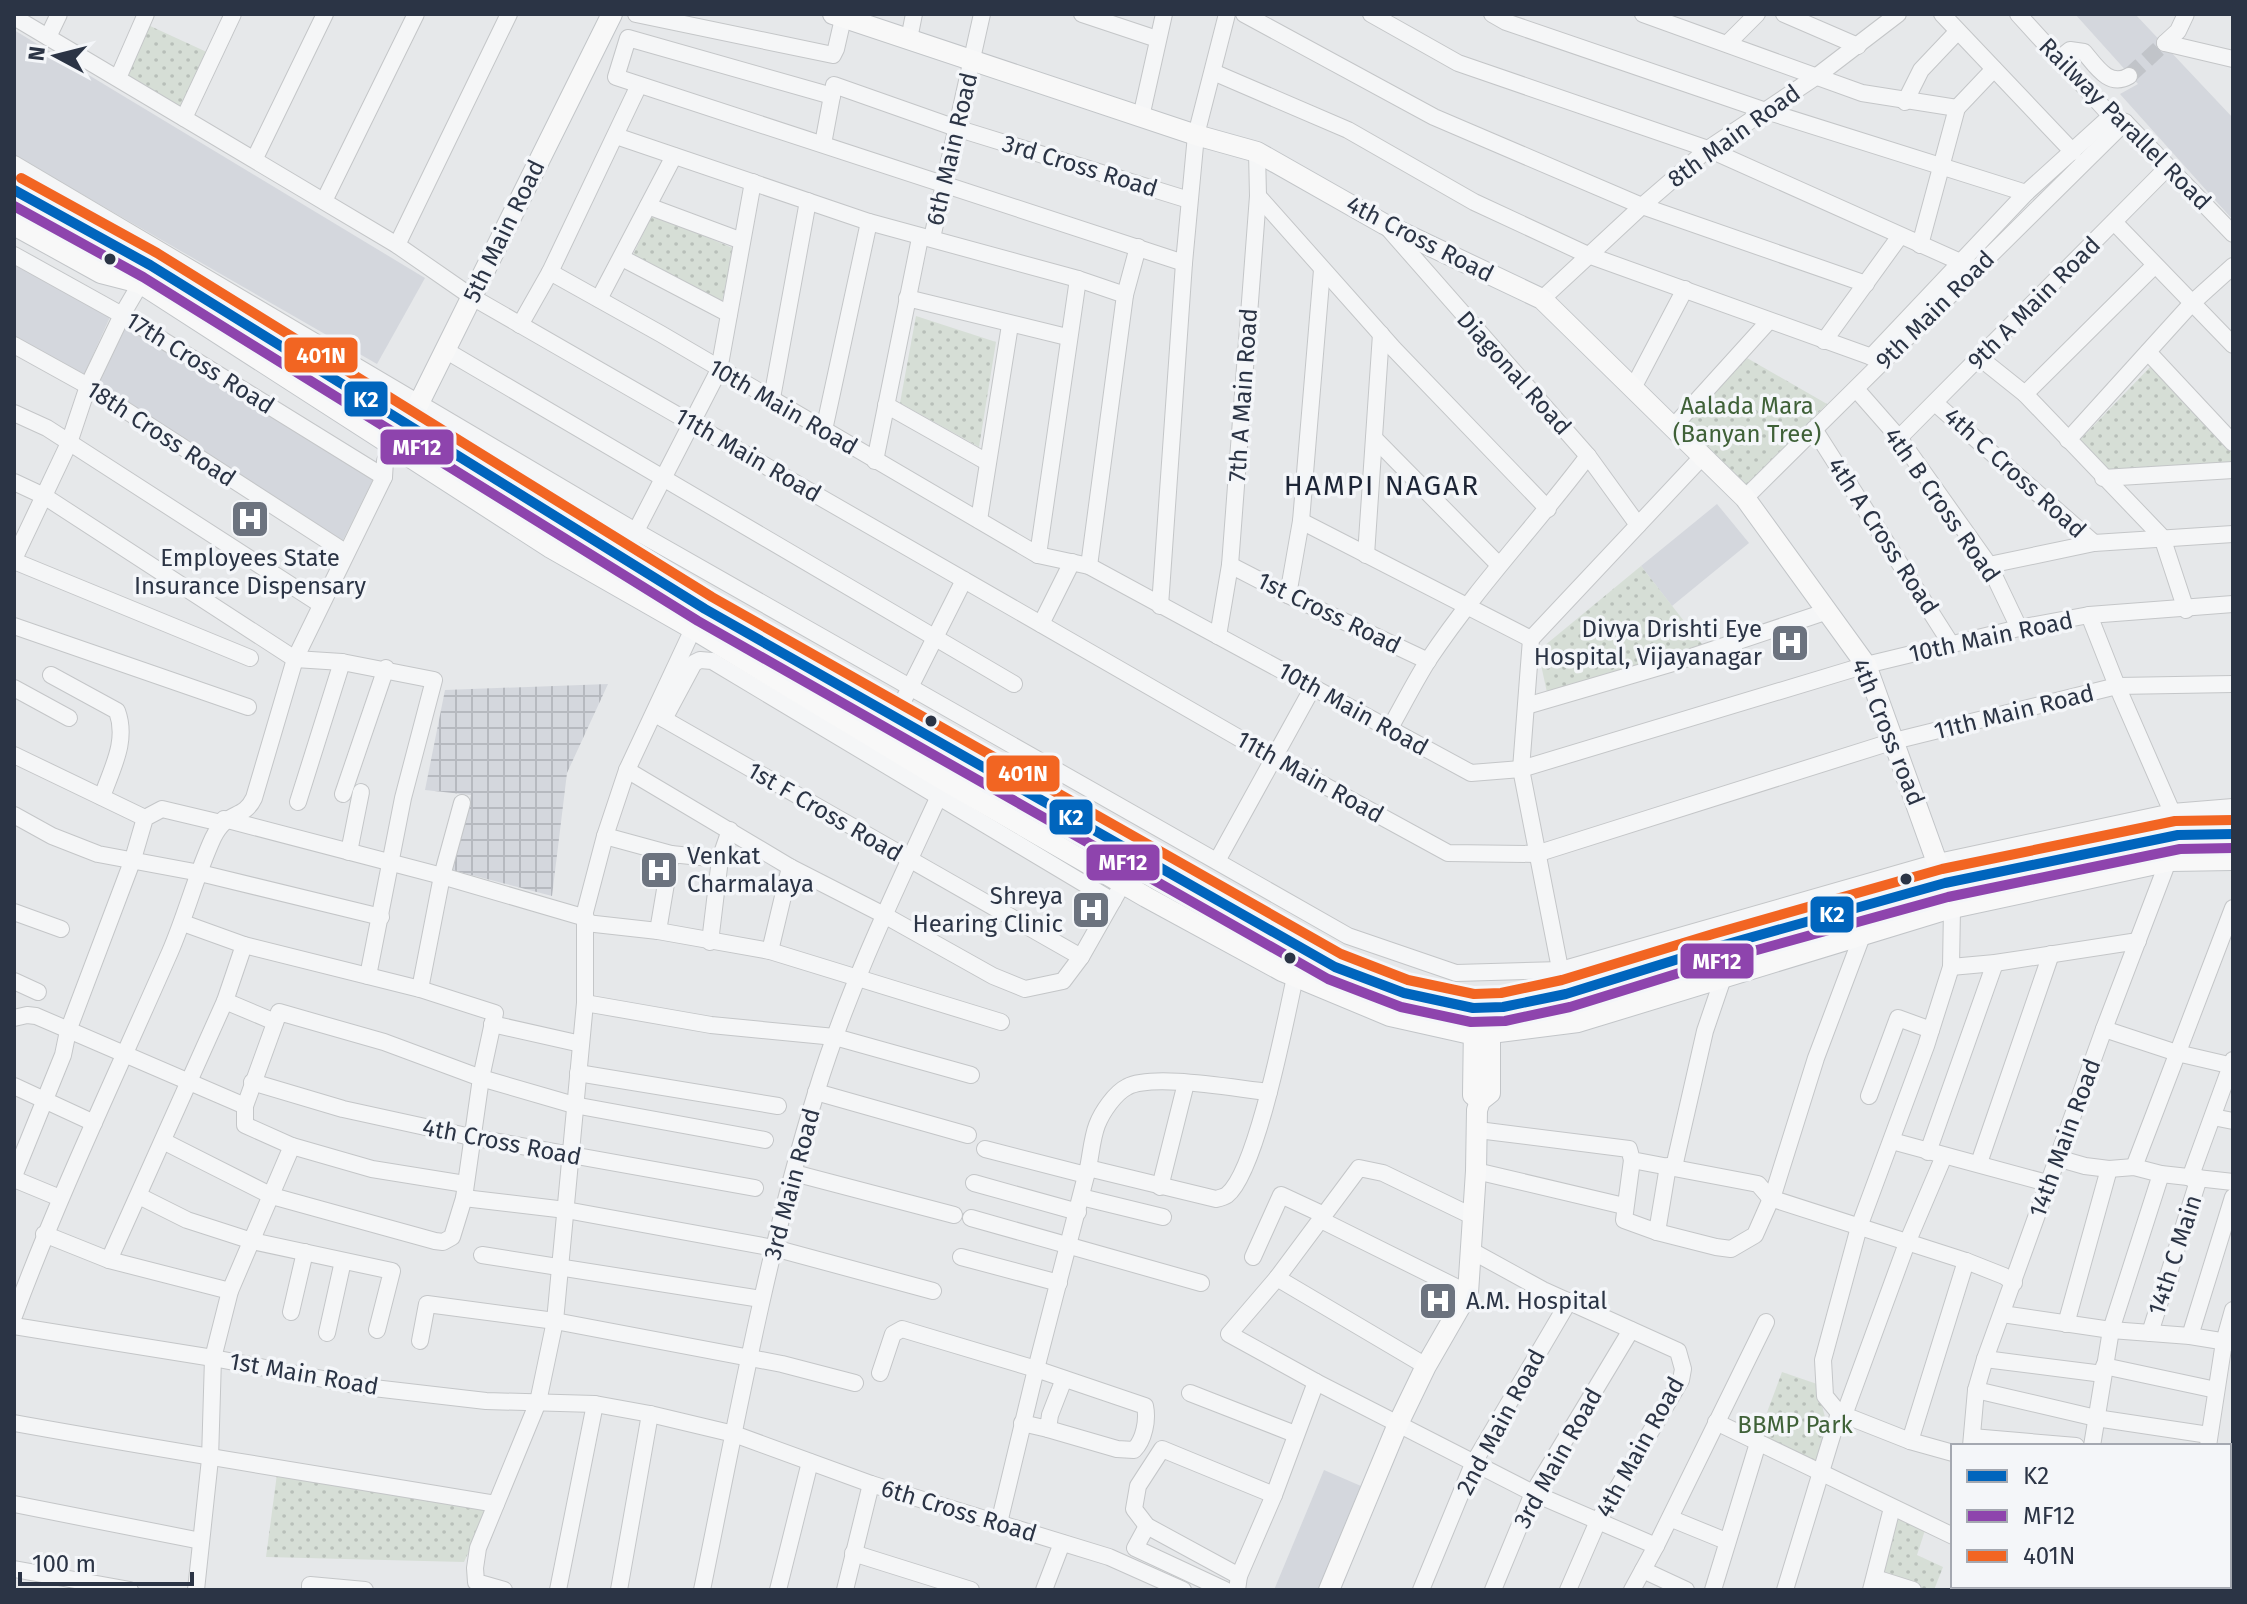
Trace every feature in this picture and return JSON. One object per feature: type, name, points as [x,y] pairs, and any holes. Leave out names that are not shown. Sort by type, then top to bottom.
[{"type":"main road","name":"5th Main Road","points":[[393,447],[472,297],[612,14]]},
{"type":"main road","points":[[840,15],[972,60]]},
{"type":"main road","name":"4th Cross Road","points":[[972,60],[1196,135],[1257,152],[1384,224],[1542,299],[1745,498],[1798,569]]},
{"type":"main road","points":[[14,190],[145,274],[393,447],[551,548],[693,629],[947,782],[1118,892],[1295,977],[1390,1016],[1483,1035],[1578,1022],[1952,908],[2170,861],[2233,860]]},
{"type":"main road","points":[[14,225],[101,273],[145,274],[412,413],[622,558],[705,609],[1335,967],[1404,993],[1480,1008],[1566,994],[1717,947],[1945,883],[2178,835],[2233,834]]},
{"type":"main road","name":"4th Cross road","points":[[1798,569],[1866,665],[1952,908]]},
{"type":"main road","points":[[1329,1590],[1398,1424],[1426,1366],[1468,1293],[1480,1101],[1473,1095],[1483,1035],[1480,1008]]},
{"type":"street","points":[[48,37],[59,14]]},
{"type":"street","points":[[118,78],[146,14]]},
{"type":"street","points":[[184,118],[233,14]]},
{"type":"street","points":[[255,158],[325,14]]},
{"type":"street","points":[[324,201],[416,14]]},
{"type":"street","points":[[397,245],[509,14]]},
{"type":"street","points":[[636,14],[672,18],[833,55],[840,15]]},
{"type":"street","points":[[909,39],[914,14]]},
{"type":"street","name":"6th Main Road","points":[[875,461],[907,298],[945,184],[982,14]]},
{"type":"street","points":[[1141,117],[1164,14]]},
{"type":"street","points":[[1160,606],[1196,135],[1227,14]]},
{"type":"street","points":[[1244,14],[1434,117],[1642,206],[1866,284]]},
{"type":"street","points":[[1371,14],[1458,63],[1708,149],[1969,266],[2026,193],[2073,152],[2118,119]]},
{"type":"street","points":[[1492,14],[1506,22],[1766,111],[2026,193]]},
{"type":"street","points":[[1643,14],[1862,93],[1957,108]]},
{"type":"street","points":[[1728,43],[1757,14]]},
{"type":"street","points":[[1784,14],[1858,46]]},
{"type":"street","name":"8th Main Road","points":[[1542,299],[1708,149],[1817,76],[1896,14]]},
{"type":"street","points":[[1942,14],[2073,152]]},
{"type":"street","name":"Railway Parallel Road","points":[[2018,14],[2233,234]]},
{"type":"street","points":[[2186,14],[2178,31],[2165,43],[2233,59]]},
{"type":"street","points":[[1091,15],[1157,39]]},
{"type":"street","name":"11th Main Road","points":[[14,17],[255,158],[520,325],[1275,759],[1448,853],[1536,854],[1894,741],[2117,686],[2233,684]]},
{"type":"street","points":[[1905,102],[1921,70],[1957,32]]},
{"type":"street","name":"3rd Cross Road","points":[[639,85],[616,77],[628,38],[833,90],[1189,200]]},
{"type":"street","points":[[2059,59],[2070,50],[2084,52],[2111,79],[2122,81],[2129,76]]},
{"type":"street","points":[[1920,245],[1957,108],[1994,69]]},
{"type":"street","points":[[1213,72],[1348,130],[1474,202],[1588,255],[1877,359]]},
{"type":"street","points":[[520,325],[550,272],[639,85],[1184,263]]},
{"type":"street","points":[[823,144],[833,90]]},
{"type":"street","name":"9th Main Road","points":[[1745,498],[1856,389],[1877,359],[2118,119]]},
{"type":"street","points":[[616,136],[869,222],[1078,279],[1125,295]]},
{"type":"street","name":"7th A Main Road","points":[[1218,636],[1230,565],[1258,196],[1257,152]]},
{"type":"street","points":[[599,299],[674,156]]},
{"type":"street","points":[[14,164],[412,413],[637,532],[1348,936],[1456,973],[1561,970],[1938,862],[2172,812],[2233,807]]},
{"type":"street","name":"9th A Main Road","points":[[1899,438],[2168,167]]},
{"type":"street","points":[[622,558],[719,370],[753,182]]},
{"type":"street","points":[[1258,196],[1381,334],[1548,509]]},
{"type":"street","points":[[772,398],[808,201]]},
{"type":"street","points":[[648,206],[742,241]]},
{"type":"street","points":[[824,430],[869,222]]},
{"type":"street","points":[[2114,222],[2233,345]]},
{"type":"street","name":"Diagonal Road","points":[[1384,224],[1588,456],[1638,525]]},
{"type":"street","points":[[1824,341],[1900,236]]},
{"type":"street","points":[[1089,566],[1125,295],[1138,247]]},
{"type":"street","name":"17th Cross Road","points":[[14,255],[64,280],[384,477]]},
{"type":"street","points":[[622,258],[729,314]]},
{"type":"street","points":[[2025,394],[2155,265]]},
{"type":"street","points":[[2068,440],[2192,303],[2233,266]]},
{"type":"street","points":[[1288,595],[1301,521],[1322,270]]},
{"type":"street","name":"10th Main Road","points":[[550,272],[1038,555],[1089,566],[1471,773],[1521,769],[1866,665],[2019,628],[2089,615],[2186,610],[2233,604]]},
{"type":"street","points":[[145,274],[88,386],[69,443],[15,554],[250,658]]},
{"type":"street","points":[[1038,555],[1067,337],[1078,279]]},
{"type":"street","points":[[1633,388],[1685,289]]},
{"type":"street","points":[[907,298],[1067,337]]},
{"type":"street","points":[[1673,427],[1768,322]]},
{"type":"street","points":[[979,520],[1010,325]]},
{"type":"street","points":[[1366,555],[1381,334]]},
{"type":"street","name":"18th Cross Road","points":[[14,345],[88,386],[345,552]]},
{"type":"street","points":[[445,350],[1014,684]]},
{"type":"street","points":[[2148,352],[2233,443]]},
{"type":"street","points":[[1980,358],[2025,394],[2162,537],[2186,610]]},
{"type":"street","name":"4th B Cross Road","points":[[1856,389],[1899,438],[1989,565],[2019,628]]},
{"type":"street","name":"4th C Cross Road","points":[[1935,403],[2094,543]]},
{"type":"street","points":[[886,405],[987,462]]},
{"type":"street","points":[[14,413],[47,428],[320,604]]},
{"type":"street","name":"4th A Cross Road","points":[[1814,429],[1951,644]]},
{"type":"street","points":[[1374,438],[1499,565]]},
{"type":"street","points":[[14,1316],[44,1234],[183,923],[200,873],[223,821],[250,807],[254,798],[295,659],[384,477],[385,461],[393,447]]},
{"type":"street","points":[[1390,728],[1428,661],[1468,606],[1588,456]]},
{"type":"street","points":[[1566,994],[1521,769],[1531,639],[1702,457]]},
{"type":"street","points":[[2103,478],[2233,470]]},
{"type":"street","points":[[14,482],[44,496],[295,659],[386,668],[434,680],[403,798],[368,976]]},
{"type":"street","points":[[1301,521],[1531,639]]},
{"type":"street","points":[[1989,565],[2094,543],[2233,534]]},
{"type":"street","points":[[1041,624],[1072,562]]},
{"type":"street","name":"1st Cross Road","points":[[1230,565],[1428,661]]},
{"type":"street","points":[[895,717],[964,580]]},
{"type":"street","points":[[658,716],[693,629],[705,609]]},
{"type":"street","points":[[1526,706],[1673,663],[1828,611]]},
{"type":"street","points":[[2089,615],[2172,812],[2178,835]]},
{"type":"street","points":[[14,626],[248,707]]},
{"type":"street","points":[[504,1590],[471,1586],[478,1548],[538,1402],[555,1321],[585,1003],[585,912],[627,770],[694,663],[712,661],[939,796],[1118,892],[1081,957],[1063,981],[1025,989],[993,976],[790,867],[627,770]]},
{"type":"street","points":[[298,802],[342,662]]},
{"type":"street","points":[[343,794],[386,668]]},
{"type":"street","points":[[51,675],[117,711],[123,726],[121,742],[102,797]]},
{"type":"street","points":[[1217,861],[1313,687]]},
{"type":"street","points":[[14,688],[69,718]]},
{"type":"street","name":"1st F Cross Road","points":[[658,716],[1081,957]]},
{"type":"street","points":[[14,755],[145,818]]},
{"type":"street","points":[[349,852],[361,792]]},
{"type":"street","name":"3rd Main Road","points":[[702,1590],[761,1299],[816,1092],[884,915],[939,796]]},
{"type":"street","points":[[420,989],[442,876],[462,803]]},
{"type":"street","points":[[60,1198],[14,1178],[63,1055],[68,1031],[133,859],[145,818],[162,809],[223,821],[442,876],[586,920],[770,951],[1001,1022]]},
{"type":"street","points":[[14,815],[70,844],[98,854],[200,873],[381,917]]},
{"type":"street","points":[[710,942],[720,859],[730,830]]},
{"type":"street","name":"14th Main Road","points":[[1972,1442],[1976,1390],[1985,1359],[2047,1183],[2178,835]]},
{"type":"street","points":[[605,836],[671,854],[720,859]]},
{"type":"street","points":[[658,931],[671,854]]},
{"type":"street","points":[[770,951],[790,867]]},
{"type":"street","points":[[1951,1452],[1910,1441],[1839,1413],[1825,1396],[1823,1360],[1859,1227],[1892,1141],[1951,967],[1952,908]]},
{"type":"street","points":[[2134,1167],[2177,1053],[2227,944],[2233,908]]},
{"type":"street","points":[[14,912],[61,929]]},
{"type":"street","points":[[163,1141],[272,1196],[443,1242],[452,1237],[465,1191],[471,1137],[495,1013],[420,989],[244,945],[183,923]]},
{"type":"street","points":[[1478,1130],[1629,1149],[1632,1160],[1624,1220],[1657,1232],[1731,1249],[1755,1235],[1862,936]]},
{"type":"street","points":[[1951,967],[2138,941]]},
{"type":"street","points":[[109,1260],[225,1001],[244,945]]},
{"type":"street","points":[[1979,1163],[2051,954]]},
{"type":"street","points":[[1785,1590],[1839,1413],[1847,1407],[1907,1243],[1995,963]]},
{"type":"street","points":[[985,1149],[1216,1199],[1228,1194],[1242,1170],[1269,1092],[1295,977]]},
{"type":"street","points":[[1657,1232],[1705,1031],[1723,978]]},
{"type":"street","points":[[14,981],[38,992]]},
{"type":"street","points":[[225,1001],[275,1022]]},
{"type":"street","points":[[585,1003],[711,1025],[835,1037],[971,1075]]},
{"type":"street","points":[[765,1140],[574,1105],[481,1078],[384,1042],[279,1012],[245,1106],[245,1125],[292,1146],[372,1169],[465,1191],[774,1248],[933,1291]]},
{"type":"street","points":[[14,1018],[36,1016],[245,1106]]},
{"type":"street","points":[[1869,1096],[1898,1018],[1931,1030]]},
{"type":"street","points":[[492,1024],[581,1044]]},
{"type":"street","points":[[2104,1029],[2177,1053],[2232,1064]]},
{"type":"street","name":"14th C Main","points":[[2150,1333],[2213,1117],[2232,1064]]},
{"type":"street","points":[[578,1073],[778,1106]]},
{"type":"street","name":"4th Cross Road","points":[[252,1082],[343,1109],[471,1137],[755,1188]]},
{"type":"street","points":[[999,1523],[1097,1125],[1110,1103],[1125,1088],[1140,1082],[1186,1083],[1269,1092]]},
{"type":"street","points":[[1160,1187],[1186,1083]]},
{"type":"street","points":[[14,1086],[94,1123]]},
{"type":"street","points":[[816,1092],[968,1135]]},
{"type":"street","points":[[2213,1117],[2233,1121]]},
{"type":"street","points":[[1892,1141],[2047,1183]]},
{"type":"street","points":[[196,1590],[210,1459],[213,1358],[230,1291],[292,1146]]},
{"type":"street","points":[[2057,1158],[2109,1169],[2134,1167],[2161,1174],[2233,1182]]},
{"type":"street","points":[[1632,1160],[1758,1184],[1770,1198],[1966,1261],[2014,1283]]},
{"type":"street","points":[[1474,1217],[1383,1173],[1359,1168],[1277,1278],[1229,1334],[1473,1464],[1656,1546]]},
{"type":"street","points":[[2066,1324],[2109,1169]]},
{"type":"street","points":[[1476,1171],[1624,1206]]},
{"type":"street","points":[[794,1173],[954,1215]]},
{"type":"street","points":[[2092,1444],[2111,1330],[2161,1174]]},
{"type":"street","points":[[974,1183],[1163,1217]]},
{"type":"street","points":[[1253,1257],[1281,1195],[1468,1293]]},
{"type":"street","points":[[139,1196],[187,1220],[252,1241],[392,1271],[377,1330]]},
{"type":"street","points":[[2190,1336],[2233,1197]]},
{"type":"street","points":[[971,1218],[1201,1283]]},
{"type":"street","points":[[44,1234],[109,1260],[230,1291]]},
{"type":"street","name":"4th Main Road","points":[[1472,1251],[1500,1268],[1678,1351],[1683,1369],[1681,1380],[1598,1521],[1568,1590]]},
{"type":"street","points":[[291,1312],[305,1252]]},
{"type":"street","points":[[482,1255],[761,1299]]},
{"type":"street","points":[[961,1257],[1059,1283]]},
{"type":"street","points":[[327,1333],[343,1261]]},
{"type":"street","points":[[1910,1441],[1966,1261]]},
{"type":"street","points":[[1277,1278],[1426,1366]]},
{"type":"street","name":"2nd Main Road","points":[[1421,1590],[1473,1464],[1569,1301]]},
{"type":"street","points":[[420,1341],[427,1304],[555,1321],[749,1358],[855,1383]]},
{"type":"street","points":[[1976,1390],[2208,1440],[2222,1382],[2233,1310]]},
{"type":"street","points":[[2002,1314],[2228,1343]]},
{"type":"street","points":[[1632,1590],[1672,1519],[1766,1322]]},
{"type":"street","name":"1st Main Road","points":[[14,1326],[213,1358],[365,1387],[486,1401],[595,1404],[734,1434]]},
{"type":"street","points":[[880,1373],[893,1334],[902,1329],[1145,1406],[1146,1420],[1134,1450],[1125,1451],[1022,1423]]},
{"type":"street","name":"3rd Main Road","points":[[1493,1590],[1533,1493],[1631,1330]]},
{"type":"street","points":[[1985,1359],[2222,1382]]},
{"type":"street","points":[[1048,1429],[1064,1379]]},
{"type":"street","points":[[1274,1495],[1162,1449],[1138,1486],[1134,1509],[1147,1526],[1197,1553],[1238,1583],[1274,1495],[1316,1382]]},
{"type":"street","points":[[1190,1393],[1295,1434]]},
{"type":"street","points":[[558,1590],[595,1404]]},
{"type":"street","points":[[619,1590],[650,1414]]},
{"type":"street","points":[[1716,1422],[1951,1535]]},
{"type":"street","points":[[14,1423],[210,1459],[274,1466],[496,1504]]},
{"type":"street","name":"6th Cross Road","points":[[734,1434],[871,1484],[1109,1557],[1183,1590]]},
{"type":"street","points":[[1972,1442],[2024,1444]]},
{"type":"street","points":[[1713,1590],[1758,1443]]},
{"type":"street","points":[[778,1590],[810,1462]]},
{"type":"street","points":[[845,1590],[871,1484]]},
{"type":"street","points":[[14,1504],[201,1541]]},
{"type":"street","points":[[1892,1508],[1873,1584],[1913,1590]]},
{"type":"street","points":[[1672,1519],[1726,1541]]},
{"type":"street","points":[[1147,1526],[1135,1548],[1225,1590]]},
{"type":"street","points":[[1044,1590],[1062,1543]]},
{"type":"street","points":[[853,1553],[971,1590]]},
{"type":"street","points":[[1188,1572],[1197,1553]]},
{"type":"street","points":[[14,1569],[130,1590]]},
{"type":"street","points":[[1643,1570],[1686,1590]]},
{"type":"street","points":[[310,1588],[365,1590]]},
{"type":"shaded area","points":[[2075,14],[2135,14],[2233,118],[2233,220],[2120,94],[2138,84]]},
{"type":"shaded area","points":[[14,30],[425,278],[377,364],[14,155]]},
{"type":"shaded area","points":[[14,262],[110,317],[84,375],[14,338]]},
{"type":"shaded area","points":[[122,325],[373,480],[342,542],[92,385]]},
{"type":"shaded area","points":[[1717,504],[1749,543],[1672,606],[1641,566]]},
{"type":"shaded area","points":[[608,684],[567,773],[552,896],[452,870],[471,795],[425,790],[445,690]]},
{"type":"shaded area","points":[[1324,1470],[1361,1486],[1318,1590],[1274,1590]]},
{"type":"green space","points":[[148,25],[211,54],[184,111],[126,74]]},
{"type":"green space","points":[[652,215],[733,248],[721,307],[631,259]]},
{"type":"green space","points":[[916,316],[996,342],[979,447],[900,403]]},
{"type":"green space","name":"Aalada Mara (Banyan Tree)","points":[[1747,358],[1827,404],[1746,485],[1682,421]]},
{"type":"green space","points":[[2152,365],[2233,449],[2233,468],[2102,474],[2077,443]]},
{"type":"green space","points":[[1641,566],[1705,648],[1548,697],[1538,651]]},
{"type":"green space","points":[[2170,817],[2173,832],[2015,865],[2012,850]]},
{"type":"green space","name":"BBMP Park","points":[[1782,1372],[1817,1384],[1828,1430],[1821,1472],[1756,1442]]},
{"type":"green space","points":[[277,1474],[489,1508],[464,1562],[266,1557]]},
{"type":"green space","points":[[1897,1515],[1926,1527],[1917,1555],[1943,1567],[1934,1590],[1925,1590],[1880,1575]]},
{"type":"tunnel","points":[[2129,76],[2165,43]]},
{"type":"transit line","name":"401N","points":[[21,178],[157,253],[712,597],[1341,954],[1408,980],[1474,994],[1501,993],[1562,980],[1942,869],[2175,821],[2233,820]]},
{"type":"transit line","name":"K2","points":[[14,190],[150,265],[705,609],[1335,967],[1404,993],[1473,1008],[1503,1007],[1566,994],[1717,947],[1945,883],[2178,835],[2233,834]]},
{"type":"transit line","name":"MF12","points":[[14,206],[143,277],[698,621],[1328,979],[1401,1007],[1471,1022],[1505,1021],[1570,1007],[1721,960],[1948,897],[2180,849],[2233,848]]},
{"type":"place","name":"Employees State Insurance Dispensary","points":[[250,519]]},
{"type":"place","name":"Divya Drishti Eye Hospital, Vijayanagar","points":[[1790,643]]},
{"type":"place","name":"Venkat Charmalaya","points":[[659,870]]},
{"type":"place","name":"Shreya Hearing Clinic","points":[[1091,910]]},
{"type":"place","name":"A.M. Hospital","points":[[1438,1301]]},
{"type":"district","name":"HAMPI NAGAR","points":[[1382,485]]}]
